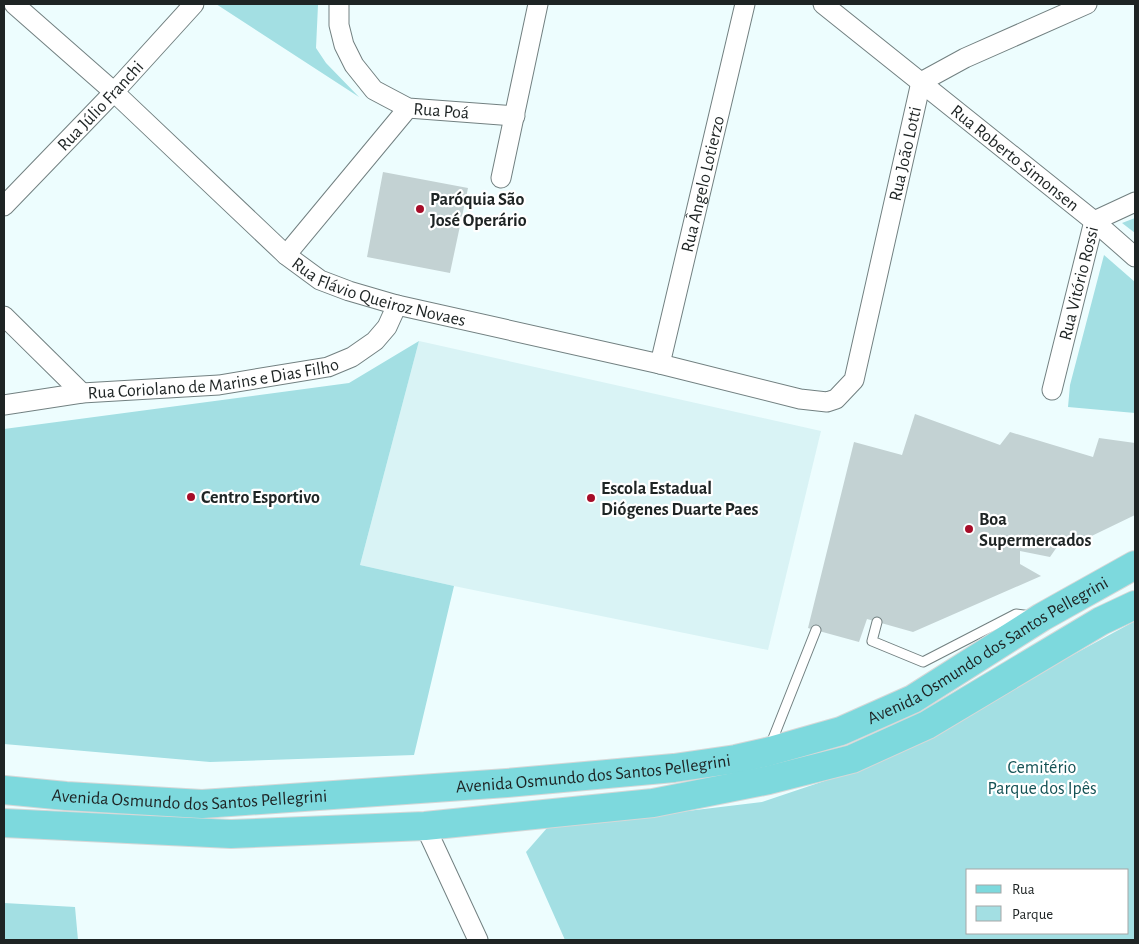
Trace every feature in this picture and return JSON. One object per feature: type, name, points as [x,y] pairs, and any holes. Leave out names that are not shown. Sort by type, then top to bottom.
[{"type":"main road","name":"Avenida Osmundo dos Santos Pellegrini","points":[[4,790],[66,796],[202,804],[674,768],[736,759],[767,752],[841,730],[913,699],[1042,617],[1135,565]]},
{"type":"main road","name":"Avenida Osmundo dos Santos Pellegrini","points":[[4,823],[231,834],[425,826],[653,803],[770,780],[852,759],[927,725],[1101,621],[1135,605]]},
{"type":"main road","points":[[425,826],[420,812],[422,803],[427,796],[450,786]]},
{"type":"street","name":"Rua Flávio Queiroz Novaes","points":[[14,4],[114,92],[286,255],[320,280],[348,291],[397,305],[660,364],[800,400],[827,402],[836,399]]},
{"type":"street","name":"Rua Júlio Franchi","points":[[4,206],[114,92],[194,4]]},
{"type":"street","name":"Rua Poá","points":[[339,4],[340,25],[344,45],[354,65],[374,90],[408,108],[514,116]]},
{"type":"street","points":[[501,178],[538,4]]},
{"type":"street","name":"Rua Ângelo Lotierzo","points":[[660,364],[745,4]]},
{"type":"street","name":"Rua Roberto Simonsen","points":[[823,4],[1094,222],[1135,258]]},
{"type":"street","name":"Rua João Lotti","points":[[836,399],[854,380],[921,82],[965,58],[1087,4]]},
{"type":"street","points":[[286,255],[408,108]]},
{"type":"street","name":"Rua Vitório Rossi","points":[[1052,390],[1094,222],[1135,202]]},
{"type":"street","name":"Rua Coriolano de Marins e Dias Filho","points":[[4,405],[82,393],[219,385],[328,367],[352,357],[375,341],[386,328],[397,305]]},
{"type":"street","points":[[4,316],[82,393]]},
{"type":"street","points":[[425,826],[478,940]]},
{"type":"lane","points":[[877,622],[872,641],[923,662],[1016,614],[1042,617]]},
{"type":"lane","points":[[767,752],[816,630]]},
{"type":"shaded area","name":"Escola Estadual Diógenes Duarte Paes","points":[[419,341],[821,431],[768,650],[360,565]]},
{"type":"green space","points":[[216,4],[318,5],[316,48],[326,63],[359,97]]},
{"type":"green space","points":[[1135,218],[1135,233],[1122,223]]},
{"type":"green space","points":[[1104,255],[1135,282],[1135,413],[1068,407],[1070,385]]},
{"type":"green space","name":"Centro Esportivo","points":[[419,341],[360,565],[454,586],[414,755],[210,762],[4,744],[4,429],[349,383]]},
{"type":"green space","name":"Cemitério Parque dos Ipês","points":[[1135,621],[1135,940],[565,940],[526,852],[547,828],[762,802],[854,771],[942,726]]},
{"type":"green space","points":[[4,903],[75,907],[78,940],[4,940]]},
{"type":"building","name":"Paróquia São José Operário","points":[[383,172],[468,188],[450,273],[367,257]]},
{"type":"building","name":"Boa Supermercados","points":[[915,414],[1000,445],[1010,432],[1093,457],[1099,438],[1135,443],[1135,515],[1075,544],[1059,544],[1050,557],[1020,551],[1020,564],[1041,576],[913,632],[867,619],[859,642],[808,628],[854,442],[902,455]]},
{"type":"place","name":"Paróquia São José Operário","points":[[420,209]]},
{"type":"place","name":"Centro Esportivo","points":[[191,497]]},
{"type":"place","name":"Escola Estadual Diógenes Duarte Paes","points":[[591,498]]},
{"type":"place","name":"Boa Supermercados","points":[[969,529]]}]
